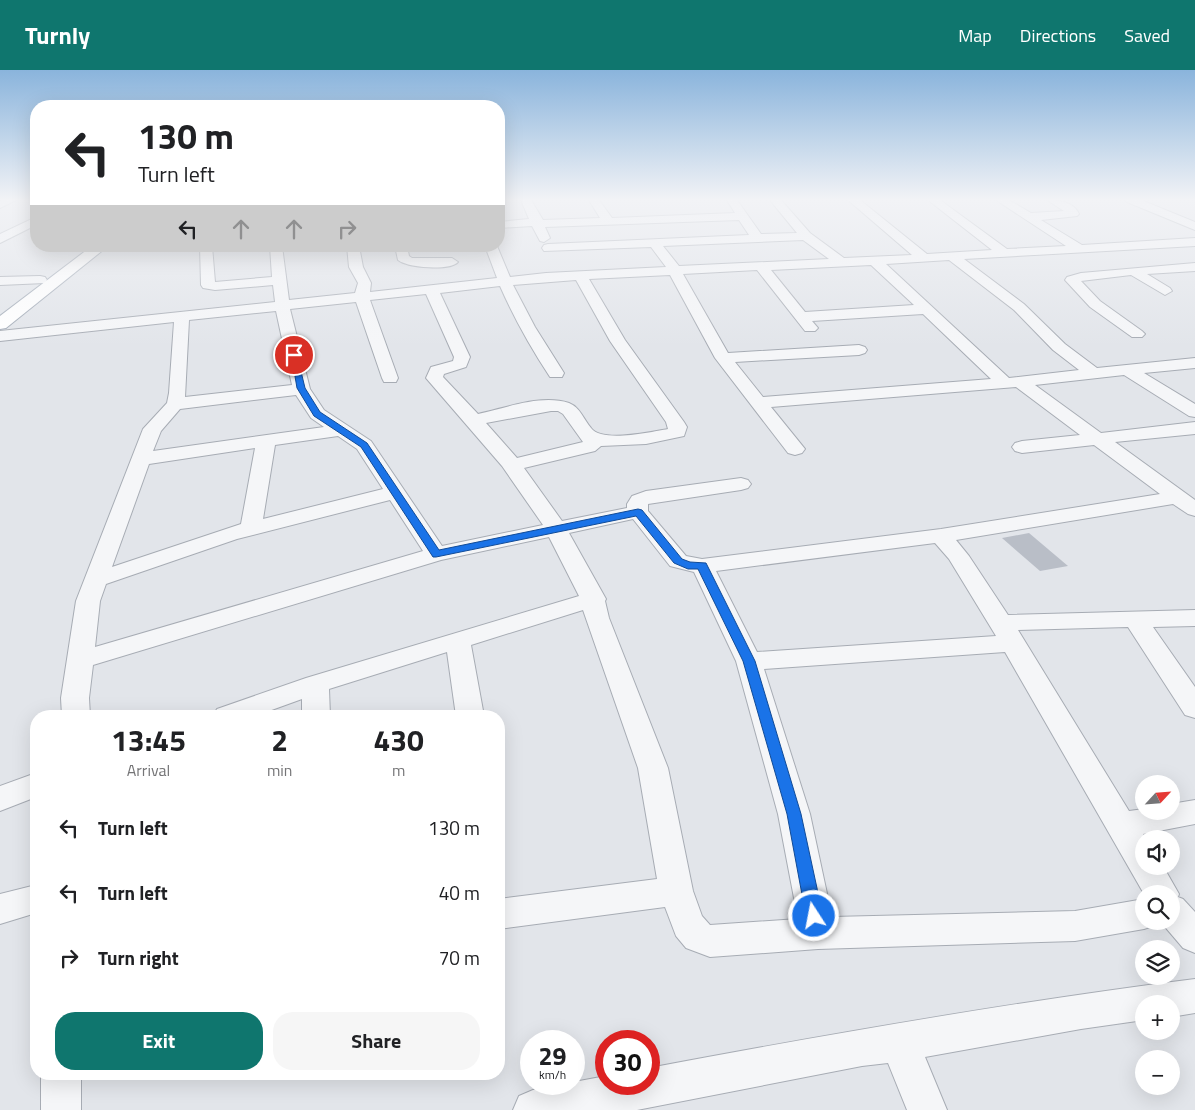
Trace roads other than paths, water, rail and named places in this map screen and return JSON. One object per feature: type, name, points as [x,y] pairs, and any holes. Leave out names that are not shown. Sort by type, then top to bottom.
[{"type":"main road","points":[[0,308],[80,252]]},
{"type":"main road","points":[[0,324],[94,252]]},
{"type":"street","points":[[548,249],[554,263],[580,275],[924,258],[1070,249]]},
{"type":"street","points":[[0,336],[504,282],[554,263],[630,249]]},
{"type":"street","points":[[657,249],[674,270],[723,358],[795,448]]},
{"type":"street","points":[[823,249],[841,262]]},
{"type":"street","points":[[912,249],[924,258]]},
{"type":"street","points":[[998,249],[1004,253]]},
{"type":"street","points":[[206,252],[208,285],[279,280]]},
{"type":"street","points":[[277,252],[282,305],[301,388],[317,414],[364,445],[436,554]]},
{"type":"street","points":[[354,252],[356,267],[365,279],[366,287],[362,296],[390,378]]},
{"type":"street","points":[[403,252],[404,257],[412,263],[452,262]]},
{"type":"street","points":[[493,252],[504,282],[532,337],[556,373]]},
{"type":"street","points":[[951,256],[1019,307],[1059,347],[1094,374]]},
{"type":"street","points":[[874,260],[926,309],[1012,383],[1096,438],[1195,510]]},
{"type":"street","points":[[760,266],[806,322],[926,309]]},
{"type":"street","points":[[1137,334],[1094,304],[1072,280],[1080,277],[1132,271],[1195,267]]},
{"type":"street","points":[[1132,271],[1165,291]]},
{"type":"street","points":[[475,420],[540,407],[560,406],[569,410],[586,434],[596,441],[610,442],[677,432],[678,430],[651,386],[618,341],[580,275]]},
{"type":"street","points":[[0,281],[40,280]]},
{"type":"street","points":[[431,289],[462,357],[460,364],[437,371],[434,378],[475,420],[513,464],[556,528],[594,599],[597,618],[654,768],[676,891],[688,925],[698,937],[710,941],[818,934],[1076,926],[1135,916]]},
{"type":"street","points":[[76,710],[79,660],[88,601],[152,429],[176,404],[182,316]]},
{"type":"street","points":[[723,358],[859,350]]},
{"type":"street","points":[[758,403],[1012,383],[1195,363]]},
{"type":"street","points":[[1128,371],[1195,412]]},
{"type":"street","points":[[176,404],[301,388]]},
{"type":"street","points":[[1022,447],[1195,428]]},
{"type":"street","points":[[141,459],[340,430]]},
{"type":"street","points":[[251,528],[266,441]]},
{"type":"street","points":[[513,464],[588,447],[596,441]]},
{"type":"street","points":[[741,484],[646,497],[639,500],[636,504],[638,512],[678,561],[688,565],[702,566],[941,536],[1178,497]]},
{"type":"street","points":[[96,580],[251,528],[396,492]]},
{"type":"street","points":[[79,660],[436,554],[638,512]]},
{"type":"street","points":[[941,536],[958,556],[1007,633],[1135,848]]},
{"type":"street","points":[[702,566],[749,661],[794,814],[818,934]]},
{"type":"street","points":[[244,710],[315,684],[594,599]]},
{"type":"street","points":[[749,661],[1135,619],[1195,618]]},
{"type":"street","points":[[1135,619],[1195,708]]},
{"type":"street","points":[[458,641],[469,710]]},
{"type":"street","points":[[315,684],[316,710]]},
{"type":"street","points":[[0,799],[30,787]]},
{"type":"street","points":[[1121,825],[1195,812]]},
{"type":"street","points":[[505,907],[676,891]]},
{"type":"street","points":[[0,909],[30,901]]},
{"type":"street","points":[[1180,920],[1195,937]]},
{"type":"street","points":[[533,1110],[862,1047],[899,1043],[1081,1011],[1195,996]]},
{"type":"street","points":[[899,1043],[927,1110]]},
{"type":"street","points":[[61,1080],[61,1110]]}]
